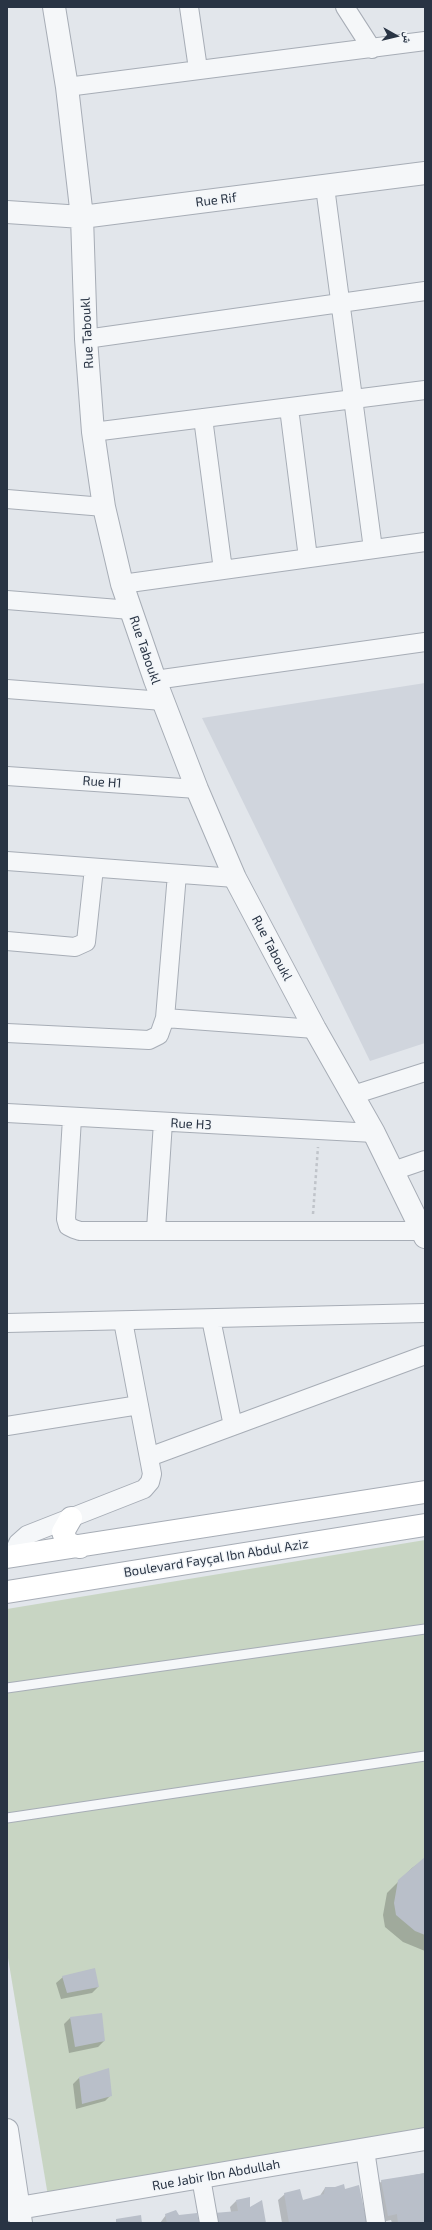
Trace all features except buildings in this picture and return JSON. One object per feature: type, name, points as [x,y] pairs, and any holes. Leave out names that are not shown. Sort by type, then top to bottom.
[{"type":"main road","points":[[9,1557],[425,1492]]},
{"type":"main road","points":[[71,1518],[63,1532],[68,1544],[80,1547]]},
{"type":"main road","name":"Boulevard Fayçal Ibn Abdul Aziz","points":[[7,1592],[425,1525]]},
{"type":"street","name":"Rue Taboukl","points":[[54,7],[67,87],[82,218],[86,339],[93,432],[104,507],[122,584],[163,701],[197,788],[235,878],[315,1029],[374,1133],[423,1234]]},
{"type":"street","points":[[189,7],[198,69]]},
{"type":"street","points":[[345,7],[372,49]]},
{"type":"street","points":[[67,87],[425,41]]},
{"type":"street","name":"Rue Rif","points":[[7,212],[82,218],[425,173]]},
{"type":"street","points":[[325,187],[373,549]]},
{"type":"street","points":[[86,339],[425,291]]},
{"type":"street","points":[[93,432],[425,390]]},
{"type":"street","points":[[289,408],[308,558]]},
{"type":"street","points":[[203,418],[223,570]]},
{"type":"street","points":[[7,499],[104,507]]},
{"type":"street","points":[[122,584],[425,542]]},
{"type":"street","points":[[7,600],[131,610]]},
{"type":"street","points":[[155,680],[425,642]]},
{"type":"street","points":[[7,689],[163,701]]},
{"type":"street","name":"Rue H1","points":[[7,776],[197,788]]},
{"type":"street","points":[[7,861],[235,878]]},
{"type":"street","points":[[7,941],[76,947],[86,942],[94,868]]},
{"type":"street","points":[[7,1033],[149,1040],[158,1035],[165,1018],[177,874]]},
{"type":"street","points":[[165,1018],[315,1029]]},
{"type":"street","points":[[353,1095],[425,1072]]},
{"type":"street","name":"Rue H3","points":[[7,1113],[72,1118],[374,1133]]},
{"type":"street","points":[[72,1118],[66,1219],[68,1226],[80,1231],[156,1229],[311,1230],[423,1234]]},
{"type":"street","points":[[156,1229],[163,1122]]},
{"type":"street","points":[[393,1171],[425,1160]]},
{"type":"street","points":[[7,1323],[425,1313]]},
{"type":"street","points":[[211,1318],[233,1426]]},
{"type":"street","points":[[9,1557],[18,1543],[27,1535],[144,1489],[150,1482],[152,1474],[123,1321]]},
{"type":"street","points":[[149,1457],[425,1355]]},
{"type":"street","points":[[7,1426],[139,1405]]},
{"type":"street","points":[[7,2130],[15,2213]]},
{"type":"street","name":"Rue Jabir Ibn Abdullah","points":[[15,2213],[201,2178],[425,2140]]},
{"type":"street","points":[[365,2150],[376,2223]]},
{"type":"street","points":[[201,2178],[209,2223]]},
{"type":"lane","points":[[7,1688],[425,1629]]},
{"type":"lane","points":[[7,1818],[425,1756]]},
{"type":"path","points":[[311,1230],[319,1131]]},
{"type":"shaded area","points":[[425,683],[425,1043],[370,1061],[202,718]]},
{"type":"green space","points":[[425,1540],[425,2135],[48,2196],[7,1952],[7,1609]]}]
